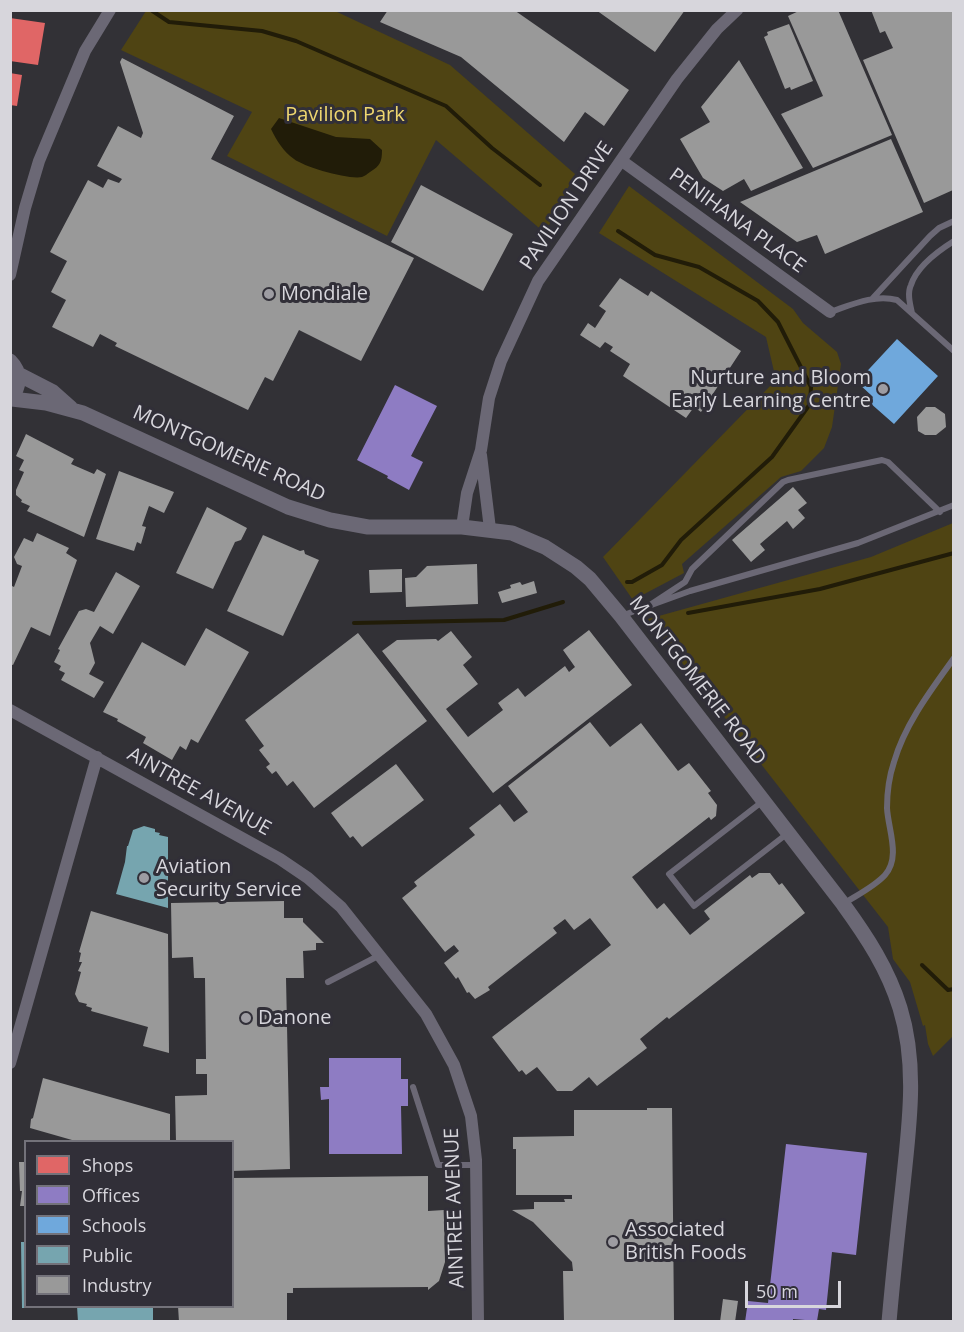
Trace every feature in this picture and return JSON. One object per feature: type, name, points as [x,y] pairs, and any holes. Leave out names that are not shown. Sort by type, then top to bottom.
[{"type":"street","points":[[10,274],[25,208],[39,161],[85,51],[110,10]]},
{"type":"street","name":"PAVILION DRIVE","points":[[462,528],[467,493],[481,450],[489,399],[501,361],[538,281],[677,79],[717,29],[737,10]]},
{"type":"street","name":"PENIHANA PLACE","points":[[622,161],[830,312]]},
{"type":"street","points":[[11,399],[16,391],[14,368]]},
{"type":"street","name":"MONTGOMERIE ROAD","points":[[14,368],[53,392],[73,410]]},
{"type":"street","name":"MONTGOMERIE ROAD","points":[[11,399],[73,410],[307,514],[368,527],[490,529],[512,533],[561,556],[590,579],[843,904],[866,937],[886,972],[900,1010],[910,1063],[911,1093],[888,1322]]},
{"type":"street","name":"PAVILION DRIVE","points":[[481,450],[490,529]]},
{"type":"street","name":"AINTREE AVENUE","points":[[10,710],[280,860],[308,878],[341,907],[381,955],[426,1014],[454,1065],[471,1116],[476,1165],[478,1322]]},
{"type":"street","points":[[10,1063],[97,757]]},
{"type":"lane","points":[[872,299],[930,236],[939,228],[954,221]]},
{"type":"lane","points":[[912,313],[910,286],[915,276],[936,253],[954,241]]},
{"type":"lane","points":[[830,312],[872,299],[886,297],[897,300],[954,351]]},
{"type":"lane","points":[[650,605],[685,582],[692,569],[788,480],[882,460],[888,462],[940,512]]},
{"type":"lane","points":[[621,616],[690,591],[858,543],[954,505]]},
{"type":"lane","points":[[843,904],[881,879],[892,861],[893,845],[887,808],[888,784],[894,760],[915,714],[954,658]]},
{"type":"lane","points":[[763,801],[669,874],[675,882],[694,906],[788,833]]},
{"type":"lane","points":[[327,982],[381,955]]},
{"type":"lane","points":[[413,1087],[438,1165],[476,1165]]},
{"type":"green space","name":"Pavilion Park","points":[[146,11],[335,11],[450,65],[575,174],[545,233],[436,140],[387,236],[227,156],[252,112],[121,50]]},
{"type":"green space","points":[[629,186],[793,309],[803,323],[837,352],[841,364],[832,427],[824,448],[801,471],[781,477],[682,564],[684,573],[633,600],[603,557],[776,380],[766,337],[599,233]]},
{"type":"green space","points":[[953,523],[954,1035],[933,1056],[910,982],[893,959],[888,927],[648,619],[871,557]]},
{"type":"shaded area","points":[[279,118],[336,137],[370,139],[382,150],[380,163],[362,177],[347,177],[307,166],[290,156],[278,142],[271,129]]},
{"type":"building: Shops","points":[[10,18],[45,23],[38,65],[10,61]]},
{"type":"building: Shops","points":[[10,73],[22,75],[17,106],[10,105]]},
{"type":"building: Offices","points":[[395,385],[437,406],[411,456],[423,462],[409,490],[357,460]]},
{"type":"building: Offices","points":[[329,1058],[401,1058],[401,1079],[408,1079],[408,1106],[401,1106],[402,1154],[329,1154],[329,1099],[321,1100],[320,1087],[329,1087]]},
{"type":"building: Offices","points":[[786,1144],[867,1153],[856,1255],[832,1252],[826,1310],[819,1309],[817,1321],[793,1319],[793,1322],[745,1322],[748,1301],[768,1303]]},
{"type":"building: Schools","points":[[897,339],[938,376],[894,424],[869,402],[873,397],[857,382]]},
{"type":"building: Public","name":"Aviation Security Service","points":[[144,826],[155,829],[155,832],[160,833],[159,835],[168,837],[168,908],[116,894],[133,830]]},
{"type":"building: Public","points":[[21,1242],[24,1242],[24,1308],[22,1308]]},
{"type":"building: Public","points":[[77,1308],[153,1308],[153,1322],[78,1322]]},
{"type":"building: Industry","points":[[388,10],[514,10],[629,90],[604,126],[585,112],[564,142],[461,57],[380,22]]},
{"type":"building: Industry","points":[[596,10],[685,10],[655,52]]},
{"type":"building: Industry","points":[[801,10],[838,10],[892,135],[813,168],[781,114],[823,96],[788,16]]},
{"type":"building: Industry","points":[[871,10],[953,10],[953,190],[924,203],[863,60],[893,48],[885,31],[880,33]]},
{"type":"building: Industry","points":[[789,24],[813,81],[791,90],[790,87],[785,89],[764,37],[768,35],[767,32]]},
{"type":"building: Industry","name":"Mondiale","points":[[122,58],[234,116],[211,159],[414,258],[361,361],[299,330],[273,381],[265,377],[248,410],[115,346],[117,343],[100,334],[93,347],[52,327],[66,300],[51,292],[67,261],[50,252],[88,180],[103,188],[108,179],[119,183],[122,179],[97,166],[118,126],[141,138],[143,133],[120,62]]},
{"type":"building: Industry","points":[[739,60],[803,168],[751,191],[744,179],[723,191],[703,178],[680,139],[710,122],[701,107]]},
{"type":"building: Industry","points":[[891,139],[923,212],[825,254],[817,235],[797,242],[740,202]]},
{"type":"building: Industry","points":[[421,185],[513,234],[483,291],[391,242]]},
{"type":"building: Industry","points":[[620,278],[648,296],[651,291],[741,351],[701,412],[694,407],[686,418],[623,376],[630,364],[610,351],[613,347],[605,342],[600,348],[580,335],[588,323],[595,328],[606,311],[599,306]]},
{"type":"building: Industry","points":[[926,407],[935,407],[945,414],[946,427],[936,435],[925,435],[918,431],[917,417]]},
{"type":"building: Industry","points":[[26,434],[74,459],[71,464],[94,474],[97,469],[106,474],[84,537],[27,511],[30,506],[21,502],[22,500],[16,495],[24,472],[19,470],[24,460],[16,456]]},
{"type":"building: Industry","points":[[119,471],[174,492],[164,513],[149,506],[142,526],[146,527],[141,544],[137,542],[134,551],[96,539]]},
{"type":"building: Industry","points":[[793,487],[807,503],[798,510],[805,518],[793,529],[787,521],[760,544],[765,550],[751,562],[732,540]]},
{"type":"building: Industry","points":[[207,507],[247,528],[241,540],[235,542],[213,589],[176,573]]},
{"type":"building: Industry","points":[[37,533],[69,548],[66,553],[77,560],[50,636],[31,627],[13,665],[10,664],[10,590],[12,586],[14,587],[22,566],[17,564],[14,557],[24,538],[33,542]]},
{"type":"building: Industry","points":[[263,535],[300,551],[304,550],[305,554],[319,560],[283,636],[227,611]]},
{"type":"building: Industry","points":[[477,564],[478,604],[406,607],[405,578],[416,577],[427,566]]},
{"type":"building: Industry","points":[[402,569],[402,592],[370,593],[369,570]]},
{"type":"building: Industry","points":[[116,572],[140,586],[113,634],[100,626],[90,643],[95,663],[89,674],[104,682],[94,698],[61,680],[65,673],[59,670],[61,666],[54,662],[60,650],[58,649],[79,611],[86,609],[94,612]]},
{"type":"building: Industry","points":[[534,581],[537,593],[502,603],[498,592],[511,588],[510,585],[520,582],[522,585]]},
{"type":"building: Industry","points":[[206,628],[249,652],[198,743],[191,739],[186,750],[180,746],[172,760],[143,743],[146,737],[103,712],[142,642],[185,666]]},
{"type":"building: Industry","points":[[589,630],[632,685],[493,793],[382,651],[397,640],[436,639],[438,641],[451,631],[472,657],[463,665],[478,684],[446,709],[468,737],[503,710],[498,703],[518,688],[525,697],[565,666],[569,672],[575,667],[563,650]]},
{"type":"building: Industry","points":[[358,633],[427,721],[314,808],[293,781],[287,786],[276,771],[272,774],[266,767],[270,764],[259,750],[264,746],[245,720]]},
{"type":"building: Industry","points":[[590,722],[610,747],[641,723],[678,771],[689,763],[711,791],[708,793],[717,805],[716,816],[711,820],[709,817],[632,877],[657,909],[664,903],[690,935],[710,919],[704,911],[750,875],[752,878],[759,873],[770,873],[779,885],[782,883],[805,913],[640,1039],[647,1048],[597,1086],[589,1077],[572,1091],[557,1091],[537,1067],[526,1075],[522,1070],[519,1072],[492,1037],[611,945],[590,918],[574,930],[565,919],[553,928],[557,933],[488,987],[490,990],[475,999],[469,992],[467,993],[458,977],[456,979],[444,963],[459,951],[454,945],[445,952],[402,898],[417,886],[414,882],[475,835],[469,828],[500,804],[514,822],[528,812],[508,786]]},
{"type":"building: Industry","points":[[396,764],[424,800],[362,847],[353,836],[350,838],[331,813]]},
{"type":"building: Industry","name":"Danone","points":[[284,901],[284,918],[303,918],[303,922],[324,943],[316,943],[316,950],[303,951],[304,978],[286,978],[290,1169],[234,1171],[234,1140],[176,1140],[175,1096],[207,1095],[207,1074],[196,1074],[196,1059],[206,1059],[205,978],[194,978],[193,957],[172,958],[171,903]]},
{"type":"building: Industry","points":[[91,911],[168,934],[169,1053],[143,1046],[148,1027],[91,1011],[92,1008],[86,1006],[87,1004],[79,1002],[75,994],[81,972],[78,971],[82,962],[79,962],[81,953],[79,952]]},
{"type":"building: Industry","points":[[43,1078],[170,1114],[170,1140],[72,1140],[30,1128]]},
{"type":"building: Industry","points":[[647,1108],[672,1108],[674,1322],[564,1322],[563,1271],[573,1271],[572,1262],[533,1222],[512,1210],[534,1209],[534,1202],[565,1202],[564,1199],[572,1199],[572,1195],[516,1195],[516,1149],[513,1149],[513,1137],[574,1136],[574,1110],[647,1110]]},
{"type":"building: Industry","points":[[19,1162],[24,1162],[24,1206],[20,1206],[22,1191],[20,1191]]},
{"type":"building: Industry","points":[[428,1176],[428,1211],[444,1210],[445,1262],[439,1281],[428,1290],[428,1287],[293,1288],[293,1293],[287,1293],[287,1322],[179,1322],[178,1308],[234,1308],[234,1178]]},
{"type":"building: Industry","points":[[723,1299],[738,1301],[735,1322],[720,1322]]},
{"type":"waterway","points":[[151,10],[169,22],[262,31],[296,41],[446,106],[492,148],[540,185]]},
{"type":"waterway","points":[[618,231],[655,255],[699,267],[758,301],[778,322],[811,387],[810,404],[772,457],[681,540],[662,565],[632,582],[627,582]]},
{"type":"waterway","points":[[688,613],[820,589],[954,553]]},
{"type":"waterway","points":[[354,623],[504,620],[563,602]]},
{"type":"waterway","points":[[922,965],[948,990],[954,989]]},
{"type":"place","name":"Mondiale","points":[[269,294]]},
{"type":"place","name":"Nurture and Bloom Early Learning Centre","points":[[883,389]]},
{"type":"place","name":"Aviation Security Service","points":[[144,878]]},
{"type":"place","name":"Danone","points":[[246,1018]]},
{"type":"place","name":"Associated British Foods","points":[[613,1242]]}]
